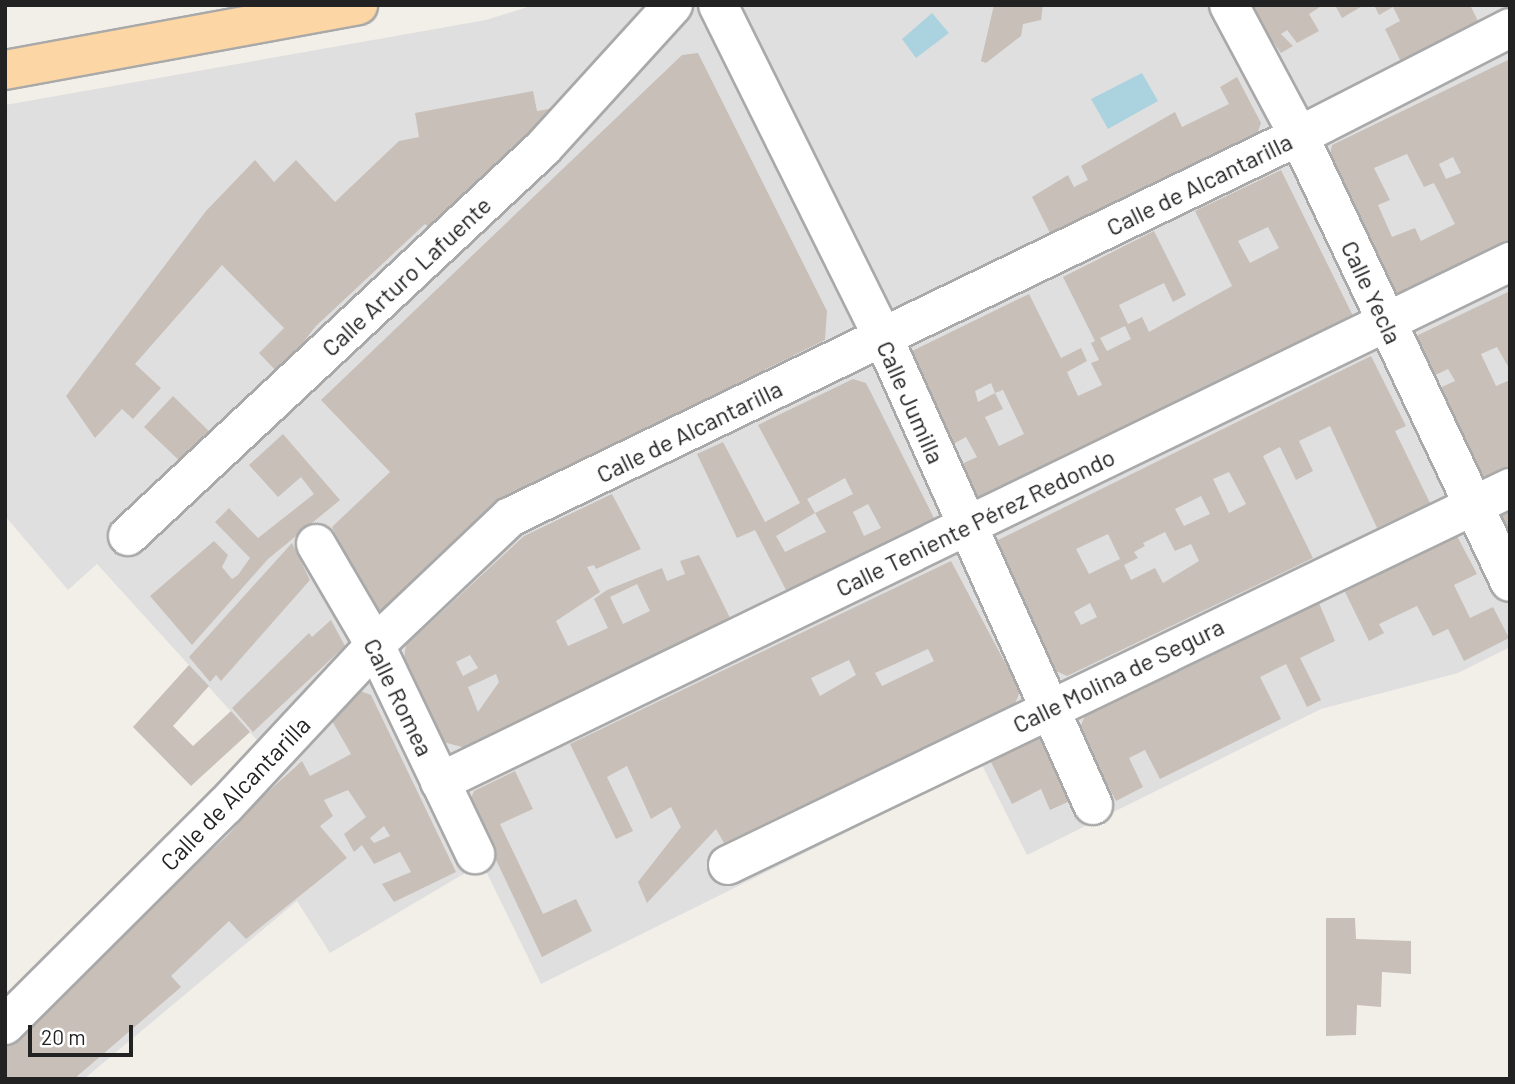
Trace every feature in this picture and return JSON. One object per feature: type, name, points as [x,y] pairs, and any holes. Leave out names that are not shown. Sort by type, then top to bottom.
[{"type":"main road","points":[[5,70],[358,5]]},
{"type":"street","name":"Calle Arturo Lafuente","points":[[128,536],[543,148],[673,5]]},
{"type":"street","name":"Calle Jumilla","points":[[718,5],[883,337],[1093,805]]},
{"type":"street","name":"Calle Yecla","points":[[1228,5],[1299,135],[1510,582]]},
{"type":"street","name":"Calle de Alcantarilla","points":[[5,1025],[225,806],[375,645],[510,517],[1299,135],[1510,28]]},
{"type":"street","name":"Calle Teniente Pérez Redondo","points":[[440,782],[1510,262]]},
{"type":"street","name":"Calle Molina de Segura","points":[[727,864],[1510,488]]},
{"type":"street","name":"Calle Romea","points":[[316,544],[375,645],[475,854]]},
{"type":"shaded area","points":[[534,5],[1510,5],[1510,647],[1458,673],[1321,709],[1027,855],[982,765],[541,984],[482,863],[330,953],[297,901],[84,1079],[5,1079],[266,750],[97,564],[68,590],[5,516],[5,105],[486,20]]},
{"type":"water","points":[[932,13],[949,33],[916,58],[902,39]]},
{"type":"water","points":[[1142,73],[1158,101],[1108,129],[1091,99]]},
{"type":"building","points":[[994,5],[1043,5],[1041,20],[1023,24],[1021,36],[986,63],[981,61]]},
{"type":"building","points":[[1254,5],[1323,5],[1309,14],[1319,31],[1297,43],[1287,30],[1281,34],[1293,46],[1281,53],[1249,8]]},
{"type":"building","points":[[1335,5],[1364,5],[1342,18]]},
{"type":"building","points":[[1374,5],[1470,5],[1481,27],[1402,64],[1385,29],[1400,21],[1393,7],[1379,15]]},
{"type":"building","points":[[698,53],[827,311],[825,340],[495,503],[375,617],[332,527],[390,472],[321,400],[682,55]]},
{"type":"building","points":[[1510,59],[1510,243],[1396,296],[1328,164],[1332,145]],"holes":[[[1407,154],[1424,187],[1434,183],[1455,224],[1421,241],[1415,228],[1392,237],[1378,205],[1390,200],[1374,168]],[[1453,157],[1461,173],[1446,179],[1439,164]]]},
{"type":"building","points":[[1237,77],[1261,123],[1256,137],[1050,233],[1032,197],[1068,175],[1074,187],[1088,180],[1081,166],[1175,112],[1182,127],[1229,104],[1220,87]]},
{"type":"building","points":[[533,91],[537,111],[555,108],[432,230],[425,224],[315,327],[279,374],[259,353],[284,328],[222,265],[135,364],[161,388],[133,419],[122,409],[95,438],[66,396],[206,211],[255,160],[274,182],[296,160],[335,202],[399,141],[419,137],[415,113]]},
{"type":"building","points":[[1281,170],[1354,318],[973,504],[955,467],[977,457],[966,437],[946,448],[910,352],[1029,294],[1061,358],[1081,348],[1087,361],[1067,372],[1078,396],[1102,385],[1091,363],[1099,360],[1091,343],[1095,341],[1063,277],[1154,231],[1186,295],[1173,302],[1164,283],[1119,305],[1128,324],[1142,317],[1149,332],[1232,286],[1195,211]],"holes":[[[1268,227],[1279,248],[1250,263],[1238,241]],[[1125,326],[1131,339],[1107,351],[1100,338]],[[991,383],[995,393],[978,402],[975,391]],[[1003,390],[1024,434],[999,446],[985,417],[1003,409],[995,393]]]},
{"type":"building","points":[[1510,291],[1510,370],[1497,347],[1481,354],[1496,386],[1510,380],[1510,466],[1484,478],[1477,475],[1435,390],[1455,381],[1448,369],[1429,378],[1410,339]]},
{"type":"building","points":[[1371,356],[1406,426],[1395,431],[1430,503],[1377,528],[1330,426],[1299,441],[1313,471],[1296,480],[1280,447],[1263,456],[1313,558],[1067,676],[1056,671],[992,543]],"holes":[[[1229,472],[1246,504],[1229,513],[1213,479]],[[1201,496],[1210,514],[1184,526],[1175,509]],[[1165,532],[1175,551],[1191,544],[1199,561],[1163,583],[1155,568],[1131,580],[1124,565],[1138,558],[1134,552],[1145,546],[1143,543]],[[1108,534],[1120,559],[1089,574],[1076,549]],[[1090,603],[1097,617],[1081,625],[1074,612]]]},
{"type":"building","points":[[853,379],[866,383],[936,522],[788,594],[755,530],[737,538],[697,454],[723,442],[765,522],[800,503],[758,425]],"holes":[[[845,478],[853,494],[815,513],[807,499]],[[868,504],[881,528],[864,536],[853,512]],[[815,513],[826,532],[785,552],[776,536]]]},
{"type":"building","points":[[173,396],[215,437],[185,466],[144,427]]},
{"type":"building","points":[[283,434],[340,500],[268,559],[192,645],[150,596],[214,541],[228,555],[222,567],[232,579],[238,575],[250,558],[215,522],[229,508],[258,538],[314,494],[301,477],[278,497],[249,465]]},
{"type":"building","points":[[612,494],[641,549],[596,569],[594,565],[587,567],[600,592],[556,621],[568,646],[608,628],[594,599],[607,590],[662,568],[667,581],[685,574],[680,561],[699,555],[731,620],[466,748],[443,742],[404,658],[406,645],[524,536]],"holes":[[[637,584],[650,611],[623,624],[610,597]],[[470,655],[478,668],[463,676],[456,662]],[[496,674],[499,682],[478,712],[468,687]]]},
{"type":"building","points":[[1510,511],[1510,547],[1498,526],[1502,515]]},
{"type":"building","points":[[1457,536],[1477,574],[1454,585],[1470,618],[1493,607],[1509,638],[1464,661],[1448,629],[1433,636],[1417,606],[1379,624],[1384,633],[1369,641],[1344,590]]},
{"type":"building","points":[[292,543],[310,580],[221,681],[216,675],[210,682],[189,657]]},
{"type":"building","points":[[951,561],[1020,691],[1015,704],[724,843],[716,829],[647,903],[638,882],[681,827],[671,807],[651,819],[627,766],[607,777],[633,831],[616,839],[570,744]],"holes":[[[928,649],[934,661],[882,686],[875,673]],[[849,660],[856,675],[820,696],[811,678]]]},
{"type":"building","points":[[1319,603],[1335,641],[1300,658],[1321,700],[1307,707],[1286,664],[1260,677],[1281,719],[1160,779],[1145,750],[1129,758],[1143,787],[1116,801],[1079,731],[1085,715]]},
{"type":"building","points":[[331,620],[345,646],[253,732],[232,708],[309,633],[312,637]]},
{"type":"building","points":[[189,665],[209,686],[173,726],[193,746],[231,711],[250,732],[191,786],[133,727]]},
{"type":"building","points":[[360,691],[371,695],[456,872],[394,902],[382,884],[411,872],[400,852],[374,864],[362,845],[354,852],[344,834],[366,817],[348,790],[324,800],[333,816],[320,826],[347,858],[246,939],[229,921],[171,976],[181,987],[74,1079],[5,1079],[5,1040],[227,836],[260,799],[302,761],[310,776],[351,754],[331,719]],"holes":[[[384,826],[390,836],[374,843],[370,838]]]},
{"type":"building","points":[[1039,737],[1070,801],[1050,810],[1041,789],[1012,804],[991,762]]},
{"type":"building","points":[[515,771],[533,809],[500,824],[543,914],[576,899],[592,931],[542,957],[469,803],[474,791]]},
{"type":"building","points":[[1326,918],[1355,918],[1356,939],[1411,941],[1411,974],[1382,972],[1381,1007],[1357,1005],[1356,1035],[1326,1036]]}]
